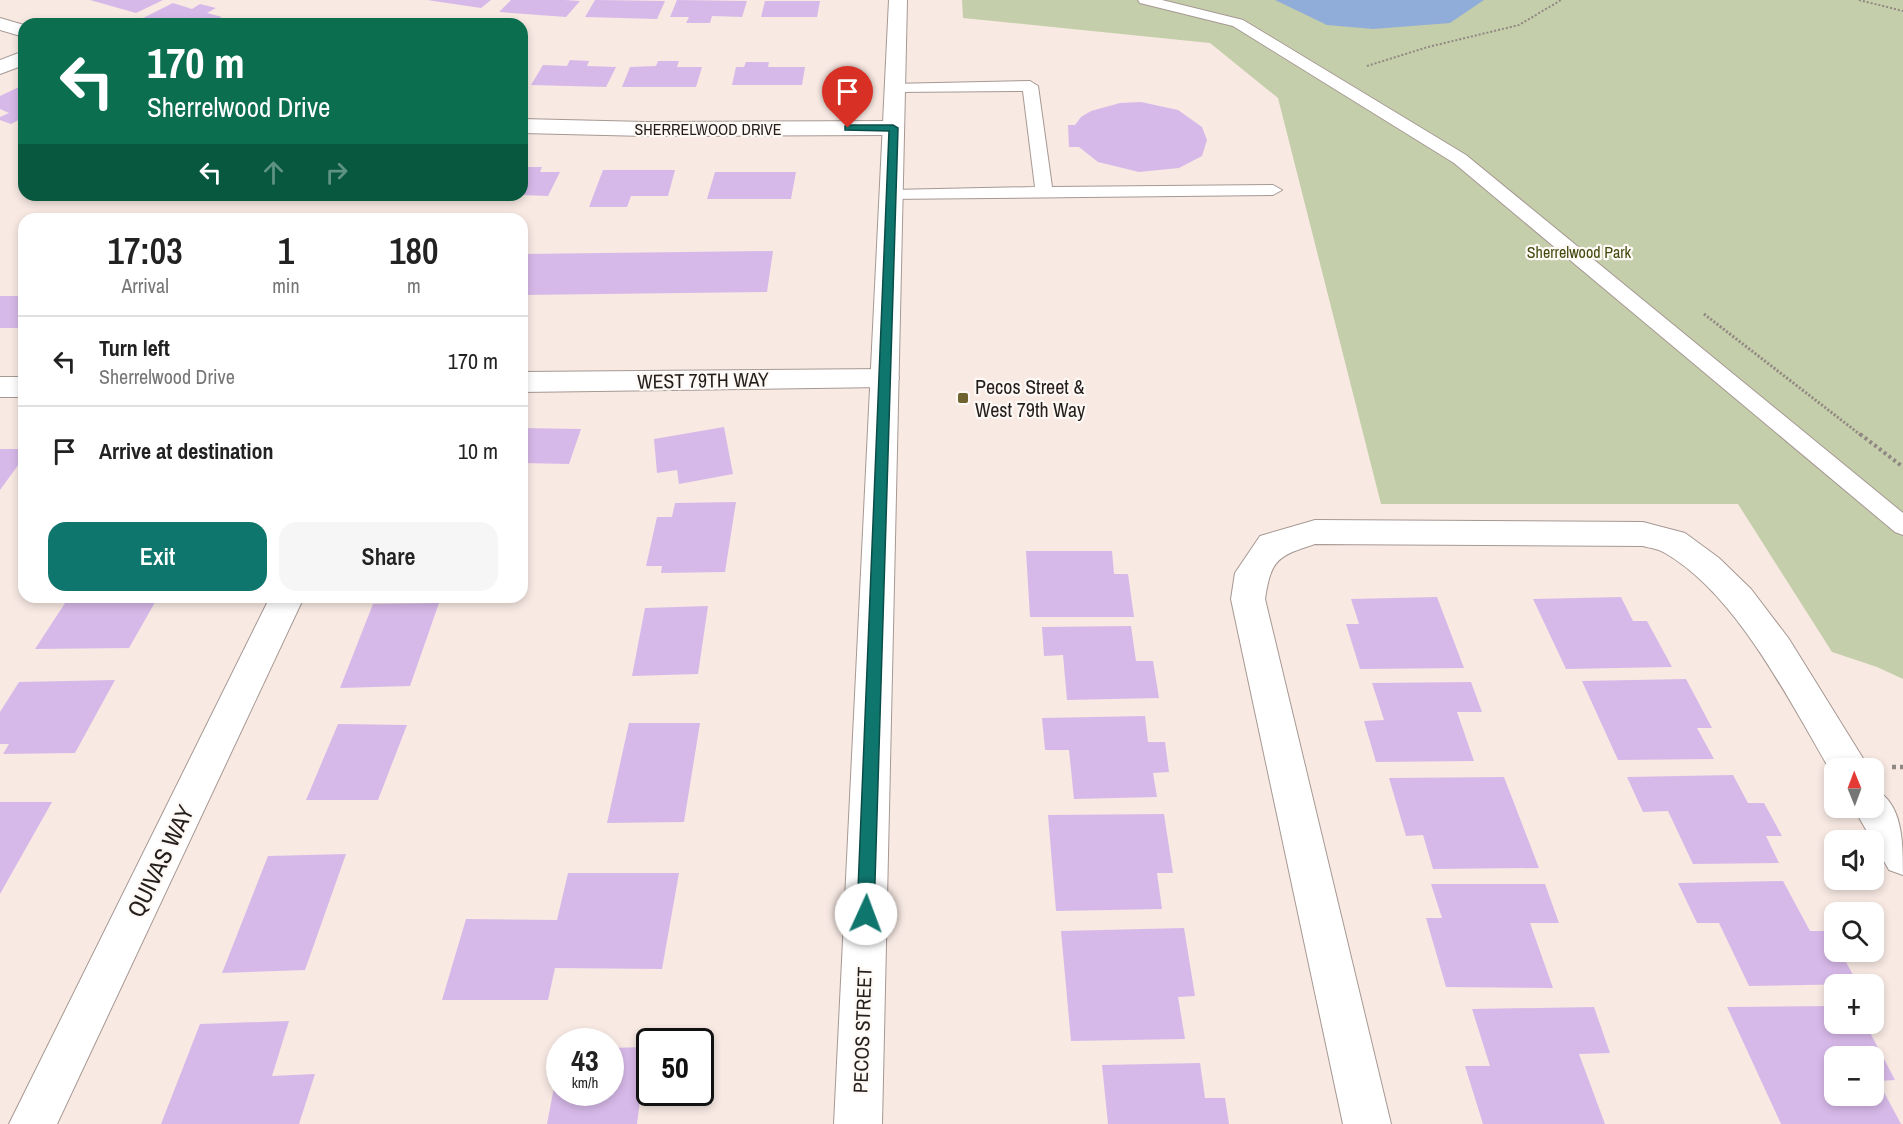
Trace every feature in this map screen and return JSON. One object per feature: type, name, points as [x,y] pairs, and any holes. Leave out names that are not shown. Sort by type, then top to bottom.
[{"type":"street","name":"PECOS STREET","points":[[858,1124],[898,0]]},
{"type":"street","points":[[0,24],[18,29]]},
{"type":"street","points":[[0,68],[18,60]]},
{"type":"street","name":"SHERRELWOOD DRIVE","points":[[528,126],[646,129],[893,128]]},
{"type":"street","name":"WEST 79TH WAY","points":[[528,382],[885,378]]},
{"type":"street","points":[[0,387],[18,387]]},
{"type":"street","points":[[1367,1124],[1248,600],[1252,573],[1272,545],[1315,532],[1643,534],[1674,542],[1707,567],[1739,599],[1777,649],[1844,758]]},
{"type":"street","name":"QUIVAS WAY","points":[[33,1124],[284,603]]},
{"type":"street","points":[[1880,818],[1903,856]]},
{"type":"lane","points":[[1145,0],[1238,23],[1460,159],[1903,526]]},
{"type":"lane","points":[[895,87],[1030,86],[1044,192]]},
{"type":"lane","points":[[891,195],[1273,190]]},
{"type":"path","points":[[1375,72],[1365,66],[1428,47],[1519,25],[1536,17],[1561,0]]},
{"type":"path","points":[[1859,0],[1903,11]]},
{"type":"path","points":[[1697,309],[1903,467]]},
{"type":"green space","name":"Sherrelwood Park","points":[[962,0],[1903,0],[1903,679],[1877,667],[1832,652],[1738,504],[1381,504],[1278,98],[1210,43],[963,18]]},
{"type":"water","points":[[1275,0],[1484,0],[1450,23],[1373,29],[1327,25]]},
{"type":"building","points":[[90,0],[163,0],[136,13]]},
{"type":"building","points":[[427,0],[491,0],[481,8]]},
{"type":"building","points":[[511,0],[580,1],[566,17],[499,12]]},
{"type":"building","points":[[595,0],[665,1],[657,19],[585,17]]},
{"type":"building","points":[[677,0],[747,1],[742,17],[712,16],[710,23],[686,23],[689,17],[670,17]]},
{"type":"building","points":[[765,1],[820,1],[817,17],[761,17]]},
{"type":"building","points":[[173,3],[192,9],[200,4],[216,8],[207,13],[222,17],[220,18],[143,18]]},
{"type":"building","points":[[570,60],[589,61],[587,66],[616,67],[606,87],[531,85],[543,65],[567,66]]},
{"type":"building","points":[[658,61],[679,61],[677,67],[702,67],[696,87],[622,87],[630,67],[656,66]]},
{"type":"building","points":[[746,62],[769,62],[768,67],[805,67],[802,85],[732,85],[736,67],[744,67]]},
{"type":"building","points":[[18,87],[18,120],[11,124],[0,120],[0,117],[9,113],[0,109],[0,96]]},
{"type":"building","points":[[1141,102],[1178,110],[1202,127],[1207,140],[1202,156],[1179,168],[1139,172],[1098,162],[1079,147],[1069,147],[1068,125],[1075,125],[1081,117],[1091,111],[1120,103]]},
{"type":"building","points":[[528,167],[542,167],[540,172],[560,172],[548,196],[528,195]]},
{"type":"building","points":[[603,170],[675,170],[668,196],[631,196],[627,207],[589,207]]},
{"type":"building","points":[[715,172],[796,172],[791,199],[707,199]]},
{"type":"building","points":[[773,251],[767,292],[528,295],[528,254]]},
{"type":"building","points":[[0,296],[18,296],[18,328],[0,328]]},
{"type":"building","points":[[724,427],[733,474],[679,484],[677,470],[657,473],[654,439]]},
{"type":"building","points":[[528,428],[581,429],[569,464],[528,463]]},
{"type":"building","points":[[0,449],[18,449],[18,465],[0,490]]},
{"type":"building","points":[[736,502],[725,572],[661,573],[662,566],[646,566],[657,517],[672,517],[675,503]]},
{"type":"building","points":[[1026,551],[1112,551],[1114,574],[1128,574],[1134,617],[1030,617]]},
{"type":"building","points":[[1437,597],[1464,668],[1360,669],[1346,624],[1359,624],[1351,599]]},
{"type":"building","points":[[1621,597],[1633,621],[1647,621],[1672,667],[1566,669],[1533,599]]},
{"type":"building","points":[[65,603],[155,603],[129,648],[35,649]]},
{"type":"building","points":[[439,603],[410,686],[340,688],[373,604]]},
{"type":"building","points":[[708,606],[698,674],[632,676],[645,608]]},
{"type":"building","points":[[1131,626],[1136,661],[1153,661],[1159,698],[1067,700],[1063,655],[1044,656],[1042,627]]},
{"type":"building","points":[[1686,679],[1712,728],[1697,728],[1714,759],[1618,760],[1582,681]]},
{"type":"building","points":[[115,680],[75,753],[3,754],[9,744],[0,744],[0,712],[19,682]]},
{"type":"building","points":[[1471,682],[1482,712],[1457,712],[1474,761],[1376,762],[1364,721],[1384,720],[1372,683]]},
{"type":"building","points":[[1145,716],[1148,742],[1165,742],[1169,772],[1153,773],[1157,797],[1074,799],[1069,750],[1045,750],[1042,718]]},
{"type":"building","points":[[629,723],[700,723],[684,822],[607,823]]},
{"type":"building","points":[[338,724],[407,725],[378,800],[306,800]]},
{"type":"building","points":[[1733,775],[1748,803],[1764,803],[1782,836],[1766,836],[1779,863],[1693,864],[1668,811],[1643,812],[1627,777]]},
{"type":"building","points":[[1504,777],[1539,868],[1433,869],[1423,835],[1406,836],[1389,778]]},
{"type":"building","points":[[0,802],[52,802],[0,894]]},
{"type":"building","points":[[1164,814],[1173,873],[1157,873],[1162,909],[1056,911],[1048,815]]},
{"type":"building","points":[[346,854],[305,970],[222,973],[268,856]]},
{"type":"building","points":[[568,873],[679,873],[662,969],[555,968],[548,1000],[442,1000],[466,919],[557,920]]},
{"type":"building","points":[[1783,881],[1810,931],[1824,931],[1824,962],[1846,962],[1853,974],[1824,974],[1824,985],[1749,986],[1719,923],[1697,923],[1678,883]]},
{"type":"building","points":[[1431,884],[1545,884],[1559,923],[1530,923],[1553,988],[1446,987],[1426,918],[1442,918]]},
{"type":"building","points":[[1184,928],[1195,996],[1178,997],[1185,1039],[1071,1041],[1061,931]]},
{"type":"building","points":[[1824,1006],[1824,1034],[1871,1034],[1877,1046],[1824,1046],[1824,1106],[1884,1106],[1884,1092],[1901,1124],[1781,1124],[1727,1007]]},
{"type":"building","points":[[1594,1007],[1610,1053],[1579,1054],[1605,1124],[1483,1124],[1465,1066],[1490,1066],[1472,1009]]},
{"type":"building","points":[[289,1021],[272,1076],[315,1074],[299,1124],[161,1124],[200,1024]]},
{"type":"building","points":[[636,1047],[636,1106],[639,1106],[637,1124],[547,1124],[550,1106],[624,1106],[624,1048]]},
{"type":"building","points":[[1884,1059],[1895,1080],[1884,1081]]},
{"type":"building","points":[[1200,1063],[1205,1098],[1225,1098],[1229,1124],[1108,1124],[1102,1065]]},
{"type":"place","name":"Pecos Street & West 79th Way","points":[[963,398]]},
{"type":"route","points":[[848,128],[893,128],[866,914]]}]
